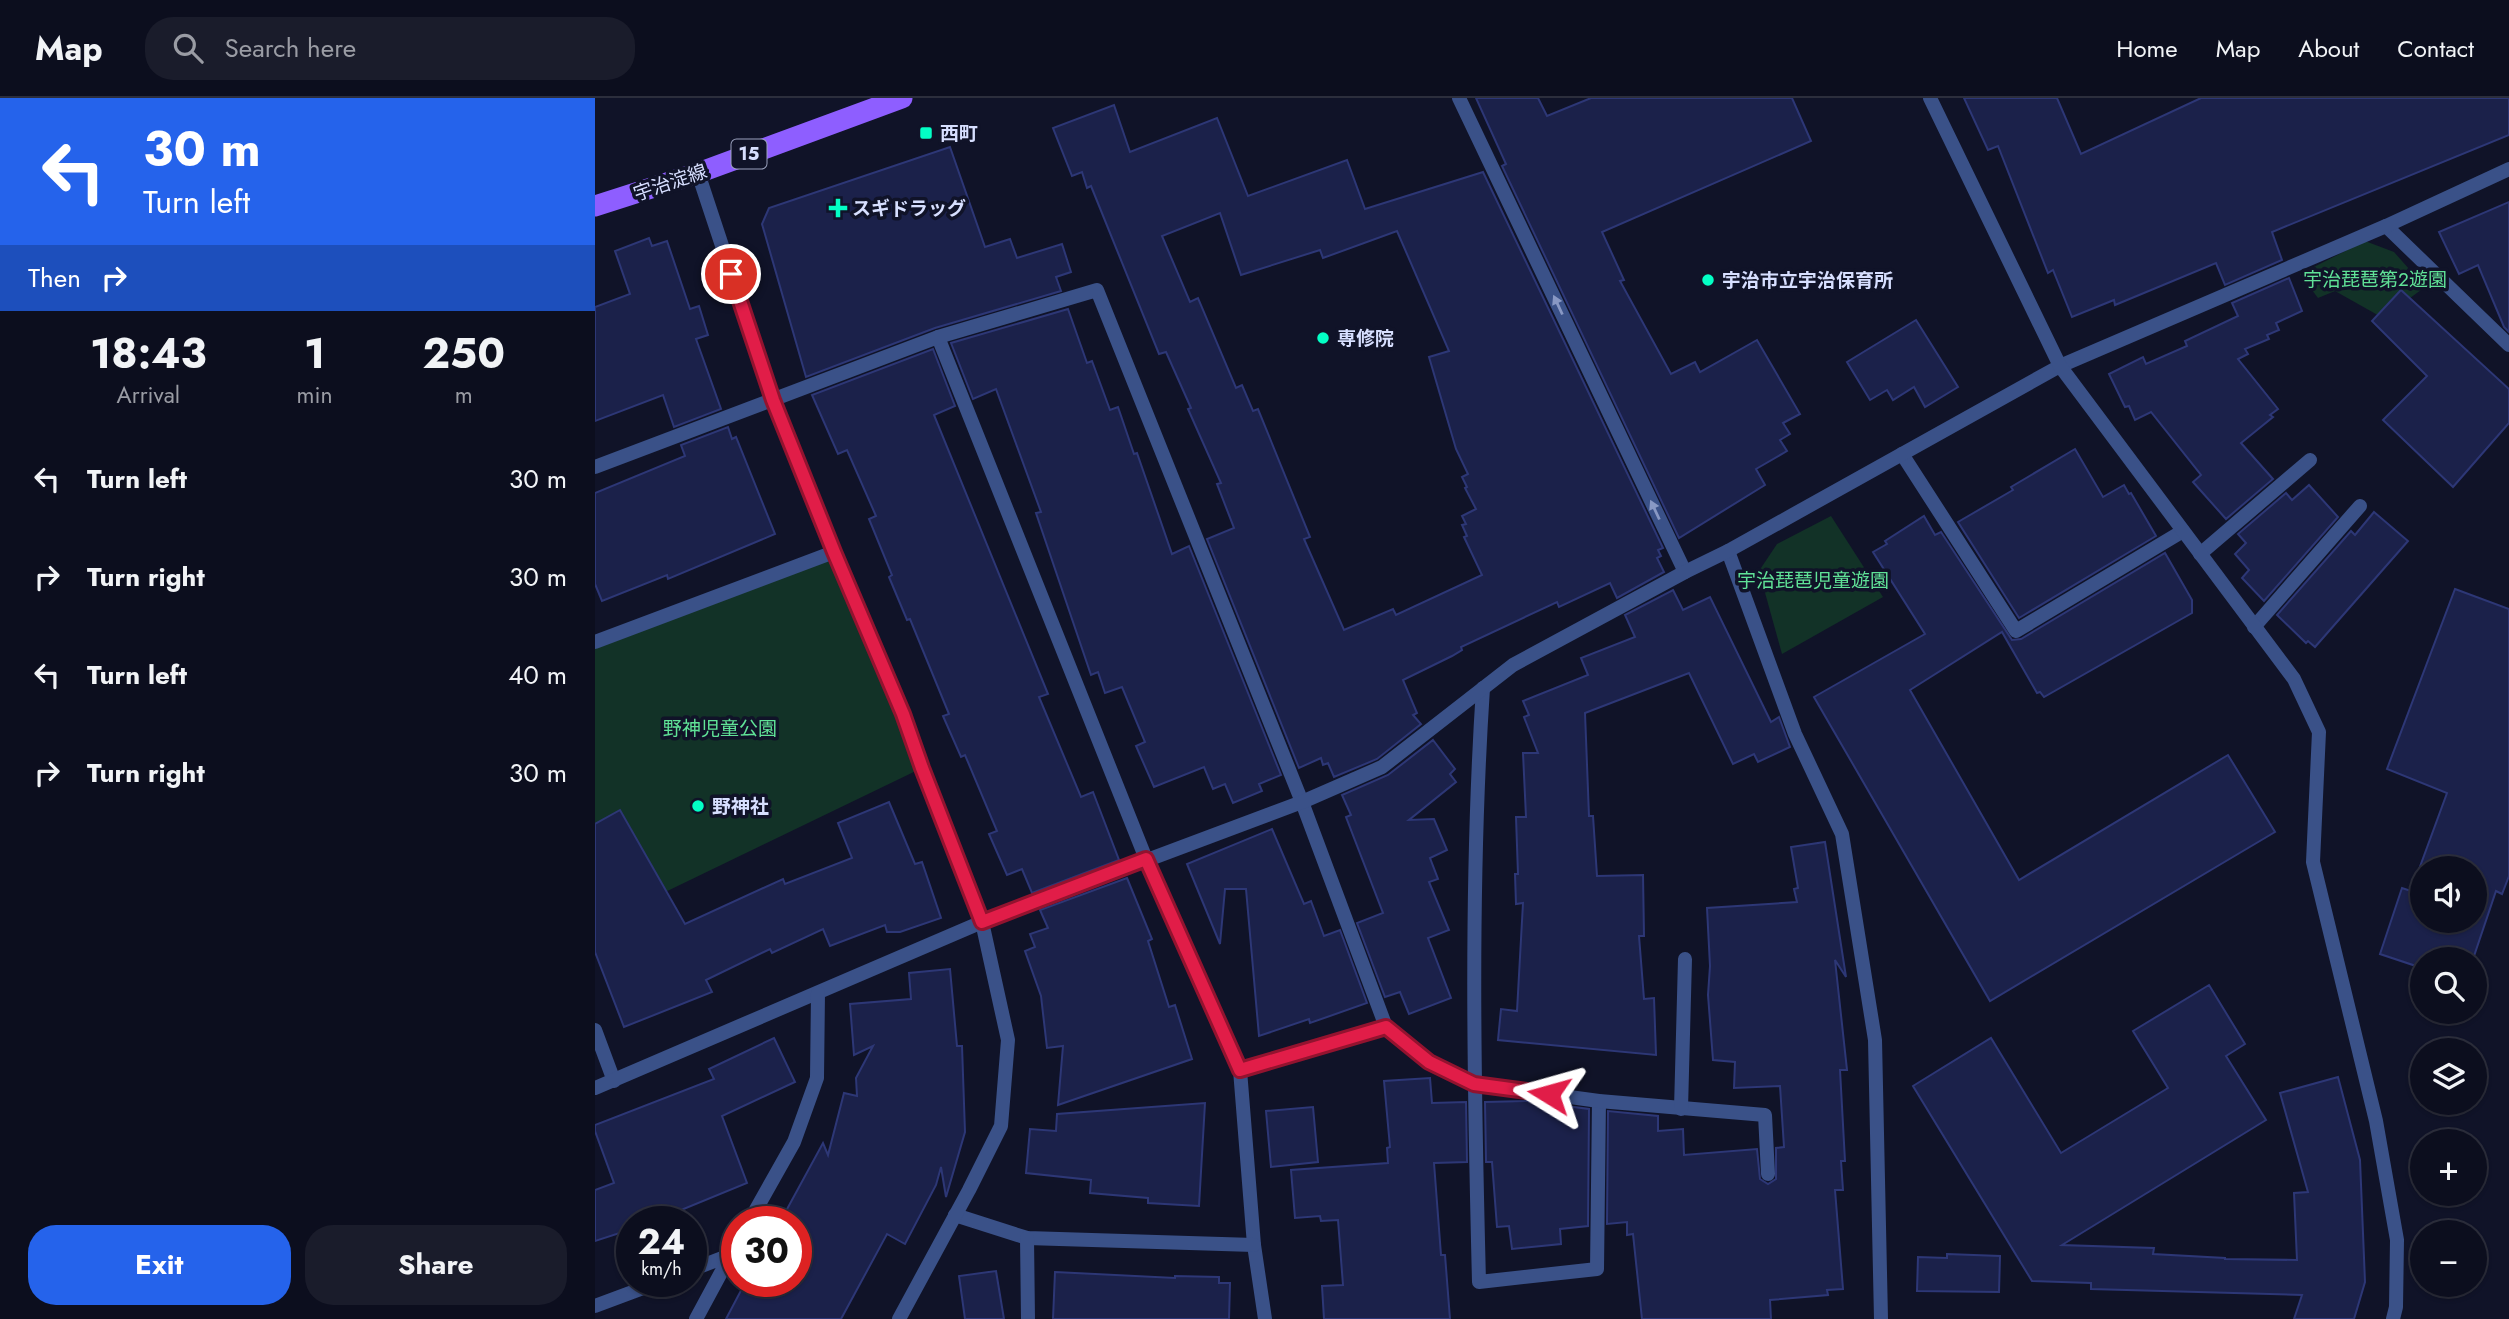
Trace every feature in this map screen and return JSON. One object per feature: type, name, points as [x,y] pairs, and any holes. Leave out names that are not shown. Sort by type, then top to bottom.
[{"type":"main road","name":"宇治淀線","points":[[595,206],[698,173],[861,104],[902,98]]},
{"type":"street","points":[[1459,98],[1685,572]]},
{"type":"street","points":[[1930,98],[2060,366],[2294,679],[2319,732],[2313,862],[2376,1121],[2397,1240],[2396,1307],[2393,1319]]},
{"type":"street","points":[[595,1088],[982,922],[1302,802],[1382,767],[1513,665],[1728,551],[2060,366],[2386,226],[2509,169]]},
{"type":"street","points":[[698,173],[773,400],[903,714],[982,922],[1007,1040],[1001,1126],[899,1319]]},
{"type":"street","points":[[2386,226],[2509,345]]},
{"type":"street","points":[[595,467],[938,337],[1097,290],[1302,802],[1386,1027],[1429,1062],[1474,1084],[1599,1101],[1765,1115],[1768,1174]]},
{"type":"street","points":[[938,337],[1146,859],[1240,1070],[1254,1245],[1265,1319]]},
{"type":"street","points":[[1902,454],[2016,631],[2183,531]]},
{"type":"street","points":[[2200,554],[2310,460]]},
{"type":"street","points":[[2254,627],[2360,506]]},
{"type":"street","points":[[1728,551],[1795,734],[1842,834],[1875,1040],[1881,1319]]},
{"type":"street","points":[[595,642],[834,552]]},
{"type":"street","points":[[1483,688],[1477,787],[1474,1084],[1479,1282],[1597,1269],[1599,1101]]},
{"type":"street","points":[[1681,1109],[1685,959]]},
{"type":"street","points":[[758,1206],[794,1142],[817,1078],[818,993]]},
{"type":"street","points":[[1240,1070],[1386,1027]]},
{"type":"street","points":[[595,1030],[614,1081]]},
{"type":"street","points":[[955,1215],[1027,1238],[1254,1245]]},
{"type":"street","points":[[1027,1238],[1028,1319]]},
{"type":"street","points":[[696,1319],[721,1272]]},
{"type":"street","points":[[595,1306],[619,1297]]},
{"type":"green space","name":"宇治琵琶第2遊園","points":[[2365,241],[2394,252],[2425,287],[2383,318],[2335,291],[2318,298],[2300,274]]},
{"type":"green space","name":"宇治琵琶児童遊園","points":[[1831,516],[1883,597],[1782,654],[1759,571],[1777,544]]},
{"type":"green space","name":"野神児童公園","points":[[834,552],[922,768],[595,926],[595,642]]},
{"type":"building","points":[[1476,98],[1538,98],[1547,116],[1591,98],[1792,98],[1811,141],[1602,232],[1624,280],[1620,281],[1671,374],[1695,362],[1700,372],[1757,340],[1800,414],[1783,423],[1790,434],[1780,440],[1787,451],[1756,469],[1765,485],[1679,538],[1502,166],[1506,164]]},
{"type":"building","points":[[1964,98],[2057,98],[2081,154],[2201,98],[2509,98],[2509,135],[2272,232],[2282,260],[2225,285],[2216,263],[2115,305],[2114,300],[2072,317],[2053,270],[2048,273],[1998,146],[1988,150]]},
{"type":"building","points":[[1114,105],[1130,152],[1217,118],[1248,196],[1347,160],[1365,209],[1483,172],[1663,548],[1658,550],[1661,556],[1657,558],[1664,572],[1617,598],[1610,583],[1559,607],[1557,602],[1461,647],[1462,650],[1452,656],[1403,680],[1417,713],[1413,715],[1421,724],[1377,759],[1334,777],[1328,763],[1323,765],[1321,758],[1299,768],[1207,539],[1234,528],[1217,484],[1221,483],[1166,352],[1159,354],[1091,186],[1087,188],[1082,172],[1072,176],[1053,128]],"holes":[[[1220,213],[1241,275],[1320,250],[1323,258],[1397,231],[1449,351],[1429,357],[1456,449],[1468,474],[1462,477],[1476,509],[1462,516],[1466,524],[1462,525],[1467,536],[1464,537],[1482,575],[1396,615],[1393,609],[1344,630],[1304,539],[1310,537],[1258,409],[1253,411],[1242,385],[1236,388],[1198,298],[1190,302],[1162,236]]]},
{"type":"building","points":[[950,147],[985,247],[1010,239],[1017,258],[1062,244],[1071,272],[1056,277],[1061,291],[935,328],[806,377],[762,224],[769,208]]},
{"type":"building","points":[[2509,202],[2509,332],[2504,327],[2478,265],[2459,274],[2439,232]]},
{"type":"building","points":[[649,238],[652,246],[667,241],[690,309],[699,306],[708,335],[696,339],[721,409],[674,427],[663,395],[595,421],[595,307],[630,294],[615,251]]},
{"type":"building","points":[[2289,278],[2302,311],[2276,323],[2279,330],[2267,335],[2269,339],[2245,349],[2248,354],[2238,359],[2278,409],[2270,415],[2273,417],[2241,443],[2273,479],[2226,519],[2193,482],[2201,475],[2151,412],[2135,420],[2129,406],[2125,407],[2109,374],[2143,357],[2146,364],[2187,346],[2185,341],[2238,316],[2232,303]]},
{"type":"building","points":[[2401,290],[2509,389],[2509,423],[2453,487],[2383,420],[2427,376],[2372,321]]},
{"type":"building","points":[[1068,309],[1087,363],[1092,361],[1110,410],[1118,407],[1172,554],[1189,546],[1281,775],[1259,784],[1262,791],[1233,803],[1225,784],[1213,789],[1204,767],[1154,787],[1136,746],[1145,742],[1122,687],[1105,693],[1098,672],[1091,675],[1036,513],[1041,512],[996,389],[973,399],[951,343]]},
{"type":"building","points":[[1916,320],[1958,387],[1925,407],[1914,387],[1893,400],[1887,390],[1870,400],[1847,362]]},
{"type":"building","points":[[933,349],[955,406],[934,415],[1048,694],[1039,697],[1081,797],[1093,792],[1119,860],[1032,893],[1022,869],[1007,875],[989,834],[997,831],[965,755],[961,757],[943,716],[949,714],[910,619],[907,620],[889,577],[892,575],[869,519],[876,516],[847,450],[838,454],[812,395]]},
{"type":"building","points":[[728,427],[732,439],[736,437],[775,534],[668,579],[667,575],[602,601],[595,584],[595,493],[685,456],[681,445]]},
{"type":"building","points":[[2075,449],[2103,497],[2124,485],[2156,536],[2019,618],[1958,522]]},
{"type":"building","points":[[2309,485],[2338,517],[2264,601],[2242,578],[2249,570],[2235,554],[2246,543],[2238,534],[2286,493],[2292,500]]},
{"type":"building","points":[[2374,512],[2408,541],[2315,647],[2308,641],[2306,643],[2277,615],[2351,531],[2355,535]]},
{"type":"building","points":[[1924,516],[1935,535],[1941,532],[2012,640],[2021,639],[2165,553],[2192,600],[2192,613],[2044,697],[2040,692],[2037,693],[2002,632],[1910,690],[2019,880],[2228,755],[2275,832],[1990,1001],[1814,697],[1925,634],[1873,552]]},
{"type":"building","points":[[2455,589],[2509,609],[2509,876],[2502,894],[2496,891],[2487,918],[2487,856],[2424,856],[2447,793],[2387,769]]},
{"type":"building","points":[[1673,590],[1683,610],[1710,597],[1771,722],[1779,717],[1790,747],[1758,762],[1754,754],[1733,764],[1689,673],[1585,713],[1589,816],[1593,816],[1597,876],[1643,875],[1644,936],[1639,936],[1644,999],[1654,998],[1656,1055],[1498,1040],[1501,1009],[1517,1011],[1523,903],[1516,904],[1516,817],[1526,817],[1523,753],[1538,753],[1524,717],[1529,715],[1523,701],[1588,675],[1581,658],[1635,637],[1625,615]]},
{"type":"building","points":[[1433,740],[1455,769],[1450,774],[1456,782],[1409,820],[1434,819],[1447,850],[1430,858],[1438,879],[1429,882],[1449,930],[1428,938],[1451,998],[1409,1014],[1400,992],[1385,997],[1357,923],[1383,913],[1346,817],[1351,815],[1342,795],[1388,775]]},
{"type":"building","points":[[889,802],[915,864],[922,862],[941,918],[900,932],[887,932],[885,925],[830,946],[823,929],[772,953],[770,949],[706,980],[712,992],[624,1027],[595,952],[595,824],[620,810],[685,924],[783,879],[785,884],[852,858],[838,823]]},
{"type":"building","points":[[1272,829],[1304,904],[1311,901],[1324,936],[1340,930],[1367,1003],[1310,1023],[1309,1019],[1259,1036],[1246,889],[1225,889],[1220,944],[1187,864]]},
{"type":"building","points":[[1825,842],[1846,977],[1835,960],[1847,1070],[1840,1070],[1845,1161],[1841,1161],[1843,1190],[1835,1190],[1843,1289],[1827,1290],[1828,1295],[1770,1300],[1771,1319],[1642,1319],[1633,1234],[1627,1235],[1627,1222],[1607,1224],[1608,1111],[1658,1116],[1658,1131],[1683,1129],[1684,1155],[1757,1149],[1760,1179],[1768,1184],[1776,1179],[1776,1148],[1784,1147],[1780,1086],[1734,1088],[1735,1062],[1713,1060],[1708,995],[1710,966],[1707,908],[1797,902],[1794,889],[1798,888],[1791,847]]},
{"type":"building","points":[[1127,878],[1152,939],[1148,941],[1169,1007],[1175,1005],[1192,1059],[1058,1105],[1063,1046],[1047,1048],[1041,996],[1025,951],[1035,947],[1030,934],[1048,928],[1040,910]]},
{"type":"building","points":[[2402,888],[2410,891],[2410,933],[2482,933],[2477,947],[2410,947],[2410,964],[2380,954]]},
{"type":"building","points":[[950,969],[957,1046],[962,1046],[965,1132],[946,1197],[941,1167],[936,1185],[905,1244],[887,1234],[841,1319],[726,1319],[738,1297],[812,1297],[812,1206],[789,1206],[823,1143],[828,1155],[844,1093],[857,1096],[856,1078],[873,1046],[854,1055],[850,1004],[911,999],[909,973]]},
{"type":"building","points":[[2209,985],[2245,1044],[2226,1056],[2266,1120],[2062,1245],[2154,1248],[2153,1254],[2225,1259],[2297,1260],[2294,1193],[2308,1192],[2280,1093],[2338,1077],[2360,1160],[2365,1282],[2354,1319],[2294,1319],[2302,1295],[2091,1289],[2091,1283],[2032,1281],[1913,1086],[1991,1038],[2061,1153],[2168,1088],[2133,1031]]},
{"type":"building","points":[[774,1038],[795,1082],[722,1116],[747,1183],[691,1206],[616,1206],[616,1234],[595,1241],[595,1190],[614,1183],[595,1125],[714,1079],[709,1069]]},
{"type":"building","points":[[1430,1078],[1432,1103],[1466,1102],[1467,1162],[1434,1163],[1441,1255],[1445,1255],[1450,1319],[1324,1319],[1322,1286],[1343,1285],[1338,1220],[1321,1221],[1320,1216],[1295,1218],[1291,1170],[1388,1163],[1387,1148],[1390,1147],[1384,1081]]},
{"type":"building","points":[[1527,1101],[1589,1109],[1588,1226],[1560,1229],[1561,1244],[1512,1249],[1509,1226],[1497,1227],[1492,1162],[1486,1162],[1485,1102]]},
{"type":"building","points":[[1205,1103],[1199,1206],[1148,1203],[1148,1198],[1090,1193],[1091,1180],[1026,1173],[1030,1129],[1056,1131],[1057,1114]]},
{"type":"building","points":[[1313,1107],[1318,1162],[1271,1167],[1266,1111]]},
{"type":"building","points":[[1947,1254],[2000,1256],[1999,1292],[1917,1291],[1918,1257],[1947,1258]]},
{"type":"building","points":[[996,1271],[1004,1319],[965,1319],[959,1276]]},
{"type":"building","points":[[1055,1272],[1175,1278],[1219,1277],[1219,1283],[1230,1283],[1229,1319],[1053,1319]]},
{"type":"place","name":"西町","points":[[926,133]]},
{"type":"place","name":"スギドラッグ","points":[[838,208]]},
{"type":"place","name":"宇治市立宇治保育所","points":[[1708,280]]},
{"type":"place","name":"専修院","points":[[1323,338]]},
{"type":"place","name":"野神社","points":[[698,806]]},
{"type":"route","points":[[731,274],[773,400],[903,714],[982,922],[1146,859],[1240,1070],[1386,1027],[1429,1062],[1474,1084],[1549,1094]]}]
